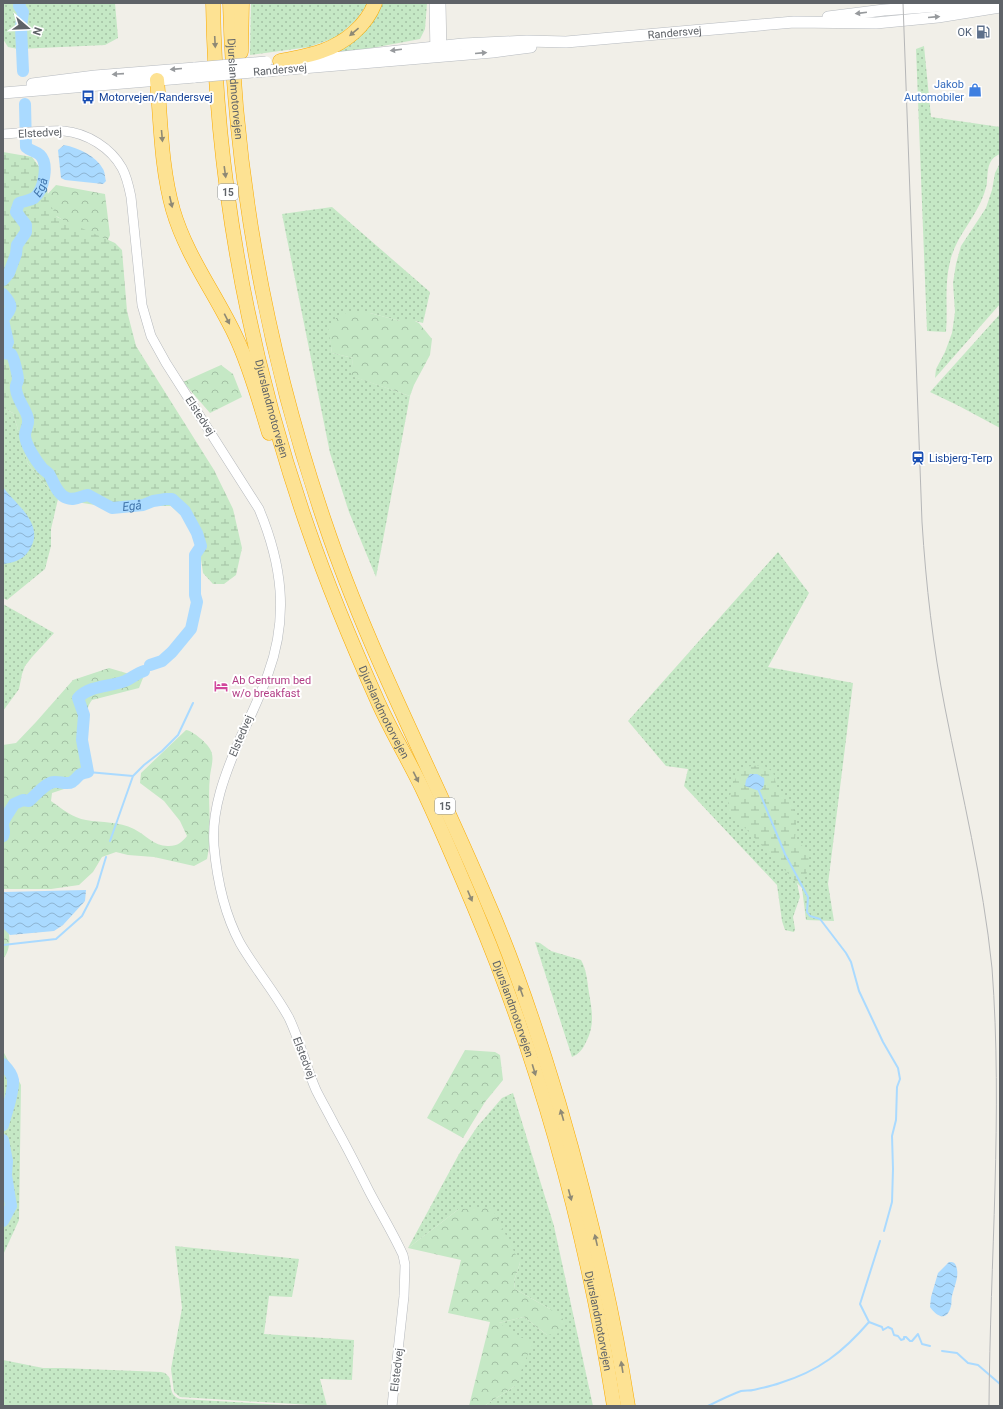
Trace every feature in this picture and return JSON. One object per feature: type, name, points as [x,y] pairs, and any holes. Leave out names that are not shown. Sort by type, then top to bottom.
[{"type":"highway","name":"Djurslandmotorvejen","points":[[213,3],[224,162],[235,242],[253,331],[280,440],[309,530],[342,617],[380,705],[421,787],[462,879],[496,963],[533,1066],[579,1229],[596,1306],[614,1406]]},
{"type":"highway","name":"Djurslandmotorvejen","points":[[230,3],[239,133],[248,210],[263,297],[276,357],[299,442],[326,526],[350,592],[379,662],[489,905],[524,997],[546,1062],[576,1162],[592,1224],[609,1301],[628,1406]]},
{"type":"highway","points":[[242,3],[241,61],[248,210]]},
{"type":"highway","points":[[271,64],[322,51],[344,40],[364,23],[372,11],[375,3]]},
{"type":"highway","points":[[157,76],[167,181],[183,238],[199,271],[222,307],[236,337],[246,363],[294,512],[322,584],[337,620],[380,705]]},
{"type":"main road","name":"Randersvej","points":[[3,93],[324,59],[438,51],[493,52],[556,42],[794,22],[894,21],[914,10],[983,3],[1000,6]]},
{"type":"main road","name":"Randersvej","points":[[794,22],[888,6],[914,10],[938,17],[1000,6]]},
{"type":"main road","name":"Randersvej","points":[[271,64],[438,51]]},
{"type":"main road","name":"Randersvej","points":[[3,86],[95,76],[157,76]]},
{"type":"street","points":[[434,3],[438,51]]},
{"type":"street","points":[[438,51],[441,3]]},
{"type":"street","points":[[888,6],[894,21]]},
{"type":"street","name":"Elstedvej","points":[[3,134],[66,131],[86,137],[105,149],[122,168],[131,197],[142,305],[152,336],[166,363],[259,509],[275,553],[279,573],[281,601],[276,650],[268,674],[227,768],[216,817],[214,843],[217,873],[222,899],[240,942],[280,1002],[290,1021],[316,1091],[403,1255],[405,1265],[404,1296],[392,1406]]},
{"type":"green space","points":[[3,3],[115,3],[118,38],[105,45],[18,49],[8,47],[3,39]]},
{"type":"green space","points":[[251,3],[368,3],[356,20],[337,37],[309,47],[250,55]]},
{"type":"green space","points":[[378,3],[427,3],[425,29],[420,39],[324,57]]},
{"type":"green space","points":[[924,46],[931,117],[1000,127],[1000,154],[990,162],[984,194],[976,211],[956,244],[950,262],[947,279],[946,332],[927,331],[916,49]]},
{"type":"green space","points":[[3,152],[32,157],[45,175],[49,202],[57,217],[115,243],[122,250],[127,311],[136,346],[214,470],[233,509],[242,548],[236,575],[224,584],[213,584],[203,573],[201,559],[186,520],[171,506],[149,506],[126,510],[58,499],[28,464],[13,413],[3,408]]},
{"type":"green space","points":[[1000,163],[1000,304],[935,378],[936,369],[945,352],[952,333],[955,312],[953,283],[961,246],[986,208],[992,190],[995,173]]},
{"type":"green space","points":[[56,185],[105,194],[110,235],[106,245],[51,213],[45,197]]},
{"type":"green space","points":[[332,207],[430,292],[423,323],[415,321],[400,321],[370,313],[329,327],[332,353],[353,358],[352,376],[410,396],[376,577],[349,512],[330,453],[282,214]]},
{"type":"green space","points":[[350,312],[370,313],[400,321],[415,321],[419,323],[432,339],[430,355],[414,385],[410,396],[351,376],[353,358],[332,353],[328,327],[339,315]]},
{"type":"green space","points":[[1000,314],[1000,428],[930,392]]},
{"type":"green space","points":[[221,365],[233,374],[242,397],[210,413],[183,382]]},
{"type":"green space","points":[[3,408],[13,413],[28,464],[58,499],[51,529],[51,546],[45,569],[7,600],[3,598]]},
{"type":"green space","points":[[778,552],[809,593],[768,667],[853,683],[828,884],[834,921],[806,920],[802,888],[797,883],[800,897],[793,917],[794,932],[785,930],[782,921],[777,885],[684,786],[688,769],[666,766],[628,721]]},
{"type":"green space","points":[[3,604],[54,633],[25,666],[19,689],[3,711]]},
{"type":"green space","points":[[109,668],[143,678],[139,688],[92,700],[87,713],[85,728],[86,760],[83,776],[70,787],[52,793],[51,801],[68,813],[81,819],[128,826],[159,845],[172,846],[181,842],[187,836],[180,821],[164,801],[140,783],[141,773],[186,730],[189,731],[206,744],[212,755],[209,786],[210,839],[207,859],[194,866],[154,857],[128,855],[116,852],[102,857],[93,872],[79,885],[51,889],[3,889],[3,745],[16,743],[73,680]]},
{"type":"green space","points":[[763,765],[773,772],[777,788],[790,802],[796,817],[795,838],[797,842],[808,850],[809,867],[804,880],[797,883],[727,809],[732,788],[738,773],[746,767]]},
{"type":"green space","points":[[3,920],[8,928],[9,945],[3,959]]},
{"type":"green space","points":[[535,942],[540,943],[551,951],[581,960],[584,968],[591,1006],[592,1024],[584,1047],[579,1053],[572,1057]]},
{"type":"green space","points":[[465,1050],[495,1052],[500,1055],[503,1080],[485,1102],[463,1138],[427,1118]]},
{"type":"green space","points":[[3,1051],[21,1085],[19,1220],[3,1255]]},
{"type":"green space","points":[[513,1093],[554,1226],[593,1406],[484,1406],[515,1386],[499,1323],[524,1317],[547,1335],[550,1309],[515,1289],[514,1281],[520,1263],[459,1209],[408,1248],[459,1154],[477,1127],[502,1098]]},
{"type":"green space","points":[[492,1208],[520,1263],[514,1281],[515,1289],[550,1309],[564,1320],[560,1333],[547,1335],[524,1317],[499,1323],[532,1344],[515,1386],[484,1406],[469,1406],[490,1322],[448,1313],[461,1260],[408,1248],[459,1209]]},
{"type":"green space","points":[[175,1246],[299,1259],[292,1297],[269,1296],[264,1334],[354,1340],[352,1380],[320,1379],[327,1406],[180,1397],[174,1392],[171,1369],[182,1308]]},
{"type":"green space","points":[[3,1360],[43,1368],[161,1372],[165,1373],[169,1377],[172,1393],[180,1399],[303,1406],[3,1406]]},
{"type":"water","points":[[64,145],[81,150],[92,156],[104,170],[106,181],[103,184],[65,180],[61,178],[58,150]]},
{"type":"water","points":[[3,487],[26,514],[34,530],[34,538],[29,551],[16,561],[4,564]]},
{"type":"water","points":[[750,774],[757,774],[764,778],[764,786],[759,791],[745,786],[746,780]]},
{"type":"water","points":[[86,890],[85,901],[63,925],[54,931],[10,935],[4,929],[3,892]]},
{"type":"water","points":[[949,1262],[953,1262],[956,1265],[957,1277],[949,1311],[947,1314],[942,1316],[930,1307],[931,1297],[938,1273]]},
{"type":"waterway","name":"Egå","points":[[20,3],[19,6],[23,12],[21,27],[23,71]]},
{"type":"waterway","name":"Egå","points":[[3,280],[9,273],[16,254],[17,245],[26,232],[26,225],[16,212],[19,203],[34,198],[43,183],[45,170],[43,159],[40,155],[26,147],[25,104]]},
{"type":"waterway","name":"Egå","points":[[3,294],[10,304],[9,312],[3,319]]},
{"type":"waterway","name":"Egå","points":[[3,320],[8,342],[7,345],[3,347]]},
{"type":"waterway","name":"Egå","points":[[3,353],[11,354],[15,362],[18,380],[16,387],[18,398],[28,417],[25,439],[31,452],[42,468],[49,474],[56,488],[61,494],[72,499],[88,495],[112,508],[143,505],[153,501],[172,499],[185,511],[197,533],[201,546],[195,555],[195,595],[197,602],[191,629],[172,652],[162,661],[150,665]]},
{"type":"waterway","name":"Egå","points":[[3,823],[14,804],[23,800],[29,801],[44,787],[51,783],[70,783],[80,775],[88,772],[82,740],[84,715],[78,698],[94,688],[125,681],[144,671]]},
{"type":"waterway","points":[[110,841],[133,776],[178,735],[193,703]]},
{"type":"waterway","points":[[88,772],[133,776]]},
{"type":"waterway","points":[[759,791],[785,854],[808,897],[807,912],[810,916],[820,919],[846,953],[851,962],[859,991],[883,1042],[898,1068],[900,1079],[897,1087],[896,1120],[892,1136],[892,1202],[884,1231]]},
{"type":"waterway","name":"Egå","points":[[3,826],[3,836]]},
{"type":"waterway","points":[[3,945],[56,939],[82,916],[97,887],[106,857]]},
{"type":"waterway","name":"Egå","points":[[3,1064],[8,1069],[13,1080],[11,1097],[3,1125]]},
{"type":"waterway","name":"Egå","points":[[3,1140],[7,1161],[6,1175],[11,1206],[3,1221]]},
{"type":"waterway","points":[[869,1322],[860,1304],[880,1241]]},
{"type":"waterway","points":[[708,1406],[741,1391],[774,1385],[807,1373],[840,1351],[869,1322],[882,1327],[883,1330],[888,1327],[892,1329],[894,1335],[898,1336],[901,1340],[906,1337],[912,1341],[918,1334],[922,1344],[930,1346]]},
{"type":"waterway","points":[[942,1351],[957,1353],[968,1363],[978,1365],[1000,1384]]},
{"type":"tram line","points":[[903,3],[922,522],[930,616],[941,685],[978,870],[992,968],[995,1023],[996,1132],[989,1406]]},
{"type":"place","name":"OK","points":[[983,32]]},
{"type":"place","name":"Jakob Automobiler","points":[[975,90]]},
{"type":"place","name":"Motorvejen/Randersvej","points":[[88,97]]},
{"type":"place","name":"Lisbjerg-Terp","points":[[918,458]]},
{"type":"place","name":"Ab Centrum bed w/o breakfast","points":[[221,686]]}]
